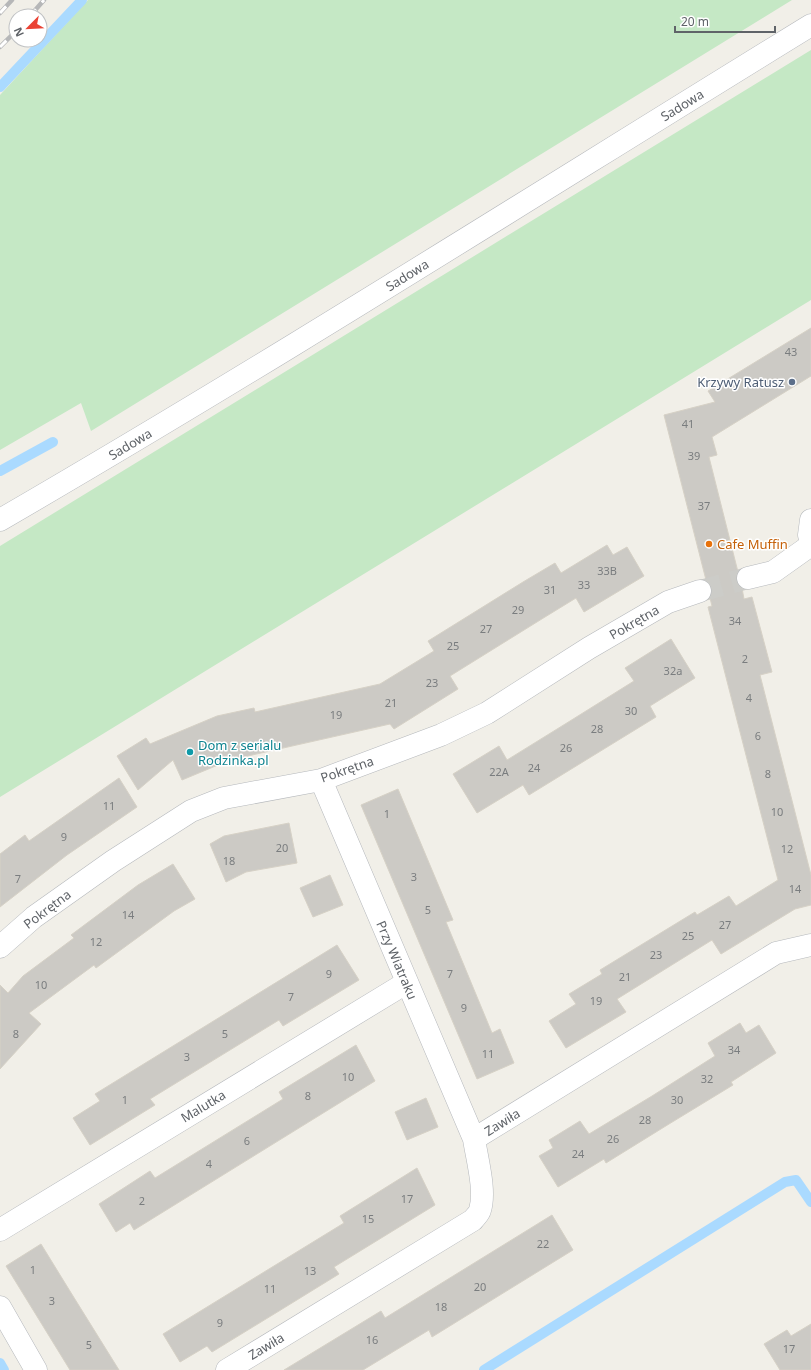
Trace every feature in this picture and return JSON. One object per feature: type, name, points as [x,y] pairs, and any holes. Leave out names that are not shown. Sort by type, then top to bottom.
[{"type":"street","name":"Sadowa","points":[[0,520],[260,365],[811,25]]},
{"type":"street","points":[[811,520],[809,534],[811,541]]},
{"type":"street","points":[[748,578],[773,572],[811,545]]},
{"type":"street","name":"Pokrętna","points":[[0,947],[40,912],[113,861],[191,810],[224,798],[321,780],[441,735],[488,713],[589,648],[668,602],[700,592]]},
{"type":"street","name":"Przy Wiatraku","points":[[321,780],[406,983],[474,1139]]},
{"type":"street","name":"Zawiła","points":[[227,1370],[473,1220],[480,1212],[482,1201],[474,1139],[776,953],[811,945]]},
{"type":"street","name":"Malutka","points":[[0,1230],[406,983]]},
{"type":"street","points":[[0,1307],[36,1370]]},
{"type":"green space","points":[[88,0],[792,0],[91,431],[81,403],[0,450],[0,95],[44,48],[48,48],[48,43]]},
{"type":"green space","points":[[811,50],[811,300],[0,797],[0,546]]},
{"type":"building","points":[[811,328],[811,376],[712,437],[717,455],[709,457],[738,572],[736,581],[742,588],[744,599],[752,597],[772,672],[760,675],[811,875],[811,905],[795,909],[721,954],[712,940],[617,999],[626,1012],[566,1048],[549,1021],[576,1004],[569,994],[602,974],[600,970],[695,912],[697,915],[729,896],[736,906],[778,880],[708,607],[712,606],[710,598],[712,587],[706,580],[664,415],[715,402],[708,391]]},
{"type":"building","points":[[607,545],[613,555],[627,547],[644,576],[584,612],[576,598],[450,676],[458,689],[394,729],[390,724],[230,760],[182,780],[173,760],[138,790],[117,756],[146,738],[150,744],[217,716],[254,708],[255,712],[380,684],[434,651],[428,641],[523,582],[555,563],[561,573]]},
{"type":"building","points":[[671,639],[695,678],[650,706],[656,717],[529,795],[523,785],[477,813],[453,774],[499,746],[507,760],[570,721],[634,681],[625,668]]},
{"type":"building","points":[[119,778],[137,807],[67,855],[0,907],[0,854],[25,835],[29,841]]},
{"type":"building","points":[[398,789],[453,920],[446,922],[492,1033],[500,1029],[514,1063],[477,1079],[361,805]]},
{"type":"building","points":[[289,823],[297,863],[246,872],[226,882],[210,844],[224,836]]},
{"type":"building","points":[[173,864],[195,899],[174,911],[96,968],[94,965],[29,1013],[41,1024],[0,1069],[0,985],[8,993],[23,976],[74,938],[71,935],[138,885]]},
{"type":"building","points":[[330,875],[343,905],[313,917],[300,888]]},
{"type":"building","points":[[337,945],[359,980],[283,1026],[279,1020],[150,1099],[155,1105],[90,1145],[73,1118],[100,1101],[95,1094]]},
{"type":"building","points":[[740,1023],[746,1033],[759,1025],[776,1053],[731,1082],[733,1085],[606,1163],[604,1159],[558,1187],[539,1156],[553,1148],[549,1140],[580,1121],[589,1134],[652,1096],[715,1056],[708,1043]]},
{"type":"building","points":[[356,1045],[375,1081],[134,1230],[130,1223],[116,1232],[99,1204],[150,1171],[155,1178],[283,1099],[279,1092]]},
{"type":"building","points":[[426,1098],[438,1127],[407,1140],[395,1112]]},
{"type":"building","points":[[417,1168],[435,1205],[334,1267],[339,1274],[279,1311],[212,1352],[207,1346],[180,1362],[163,1334],[344,1223],[340,1216]]},
{"type":"building","points":[[552,1215],[573,1250],[432,1337],[429,1330],[363,1370],[284,1370],[381,1311],[385,1318]]},
{"type":"building","points":[[41,1244],[119,1370],[70,1370],[6,1266]]},
{"type":"building","points":[[811,1324],[811,1370],[780,1370],[764,1344],[787,1330],[791,1336]]},
{"type":"waterway","points":[[0,87],[82,0]]},
{"type":"waterway","points":[[0,471],[53,442]]},
{"type":"waterway","points":[[484,1370],[785,1182],[796,1180],[811,1202]]},
{"type":"waterway","points":[[0,1363],[4,1370]]},
{"type":"tunnel","points":[[700,591],[748,578]]},
{"type":"railway","points":[[0,13],[12,0]]},
{"type":"railway","points":[[37,8],[44,0]]},
{"type":"railway","points":[[0,47],[8,39]]},
{"type":"place","name":"Krzywy Ratusz","points":[[792,382]]},
{"type":"place","name":"Cafe Muffin","points":[[709,544]]},
{"type":"place","name":"Dom z serialu Rodzinka.pl","points":[[190,752]]}]
